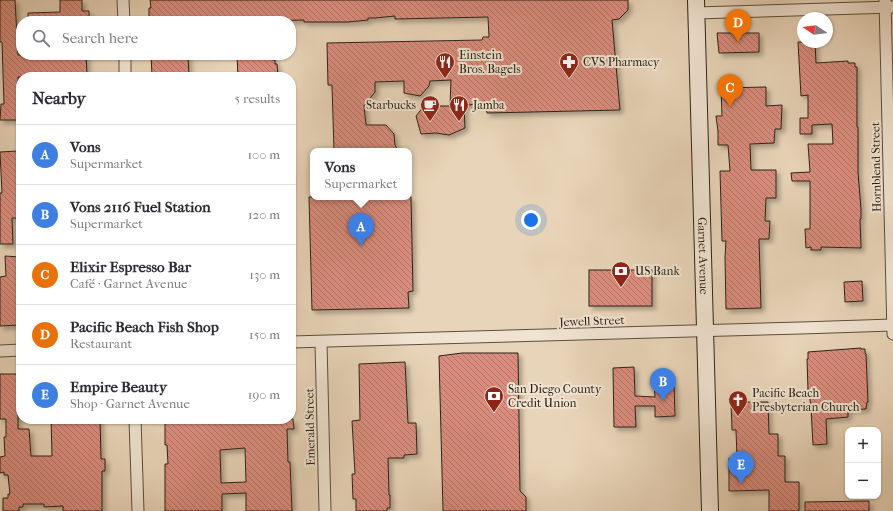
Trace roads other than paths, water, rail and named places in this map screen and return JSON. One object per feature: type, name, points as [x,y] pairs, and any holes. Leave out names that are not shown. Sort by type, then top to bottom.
[{"type":"main road","name":"Garnet Avenue","points":[[696,7],[710,511]]},
{"type":"street","points":[[123,0],[124,16]]},
{"type":"street","points":[[696,7],[888,5]]},
{"type":"street","name":"Hornblend Street","points":[[888,5],[893,334]]},
{"type":"street","points":[[125,60],[125,72]]},
{"type":"street","name":"Jewell Street","points":[[296,342],[801,328],[893,324]]},
{"type":"street","name":"Emerald Street","points":[[321,342],[325,511]]},
{"type":"street","points":[[0,351],[16,350]]},
{"type":"street","points":[[135,424],[138,511]]},
{"type":"place","name":"Pacific Beach Fish Shop","points":[[738,42]]},
{"type":"place","name":"Einstein Bros. Bagels","points":[[445,79]]},
{"type":"place","name":"CVS Pharmacy","points":[[569,79]]},
{"type":"place","name":"Elixir Espresso Bar","points":[[730,107]]},
{"type":"place","name":"Starbucks","points":[[430,122]]},
{"type":"place","name":"Jamba","points":[[459,122]]},
{"type":"place","name":"Vons","points":[[361,246]]},
{"type":"place","name":"US Bank","points":[[621,288]]},
{"type":"place","name":"Vons 2116 Fuel Station","points":[[663,401]]},
{"type":"place","name":"San Diego County Credit Union","points":[[494,413]]},
{"type":"place","name":"Pacific Beach Presbyterian Church","points":[[738,417]]},
{"type":"place","name":"Empire Beauty","points":[[741,484]]}]
